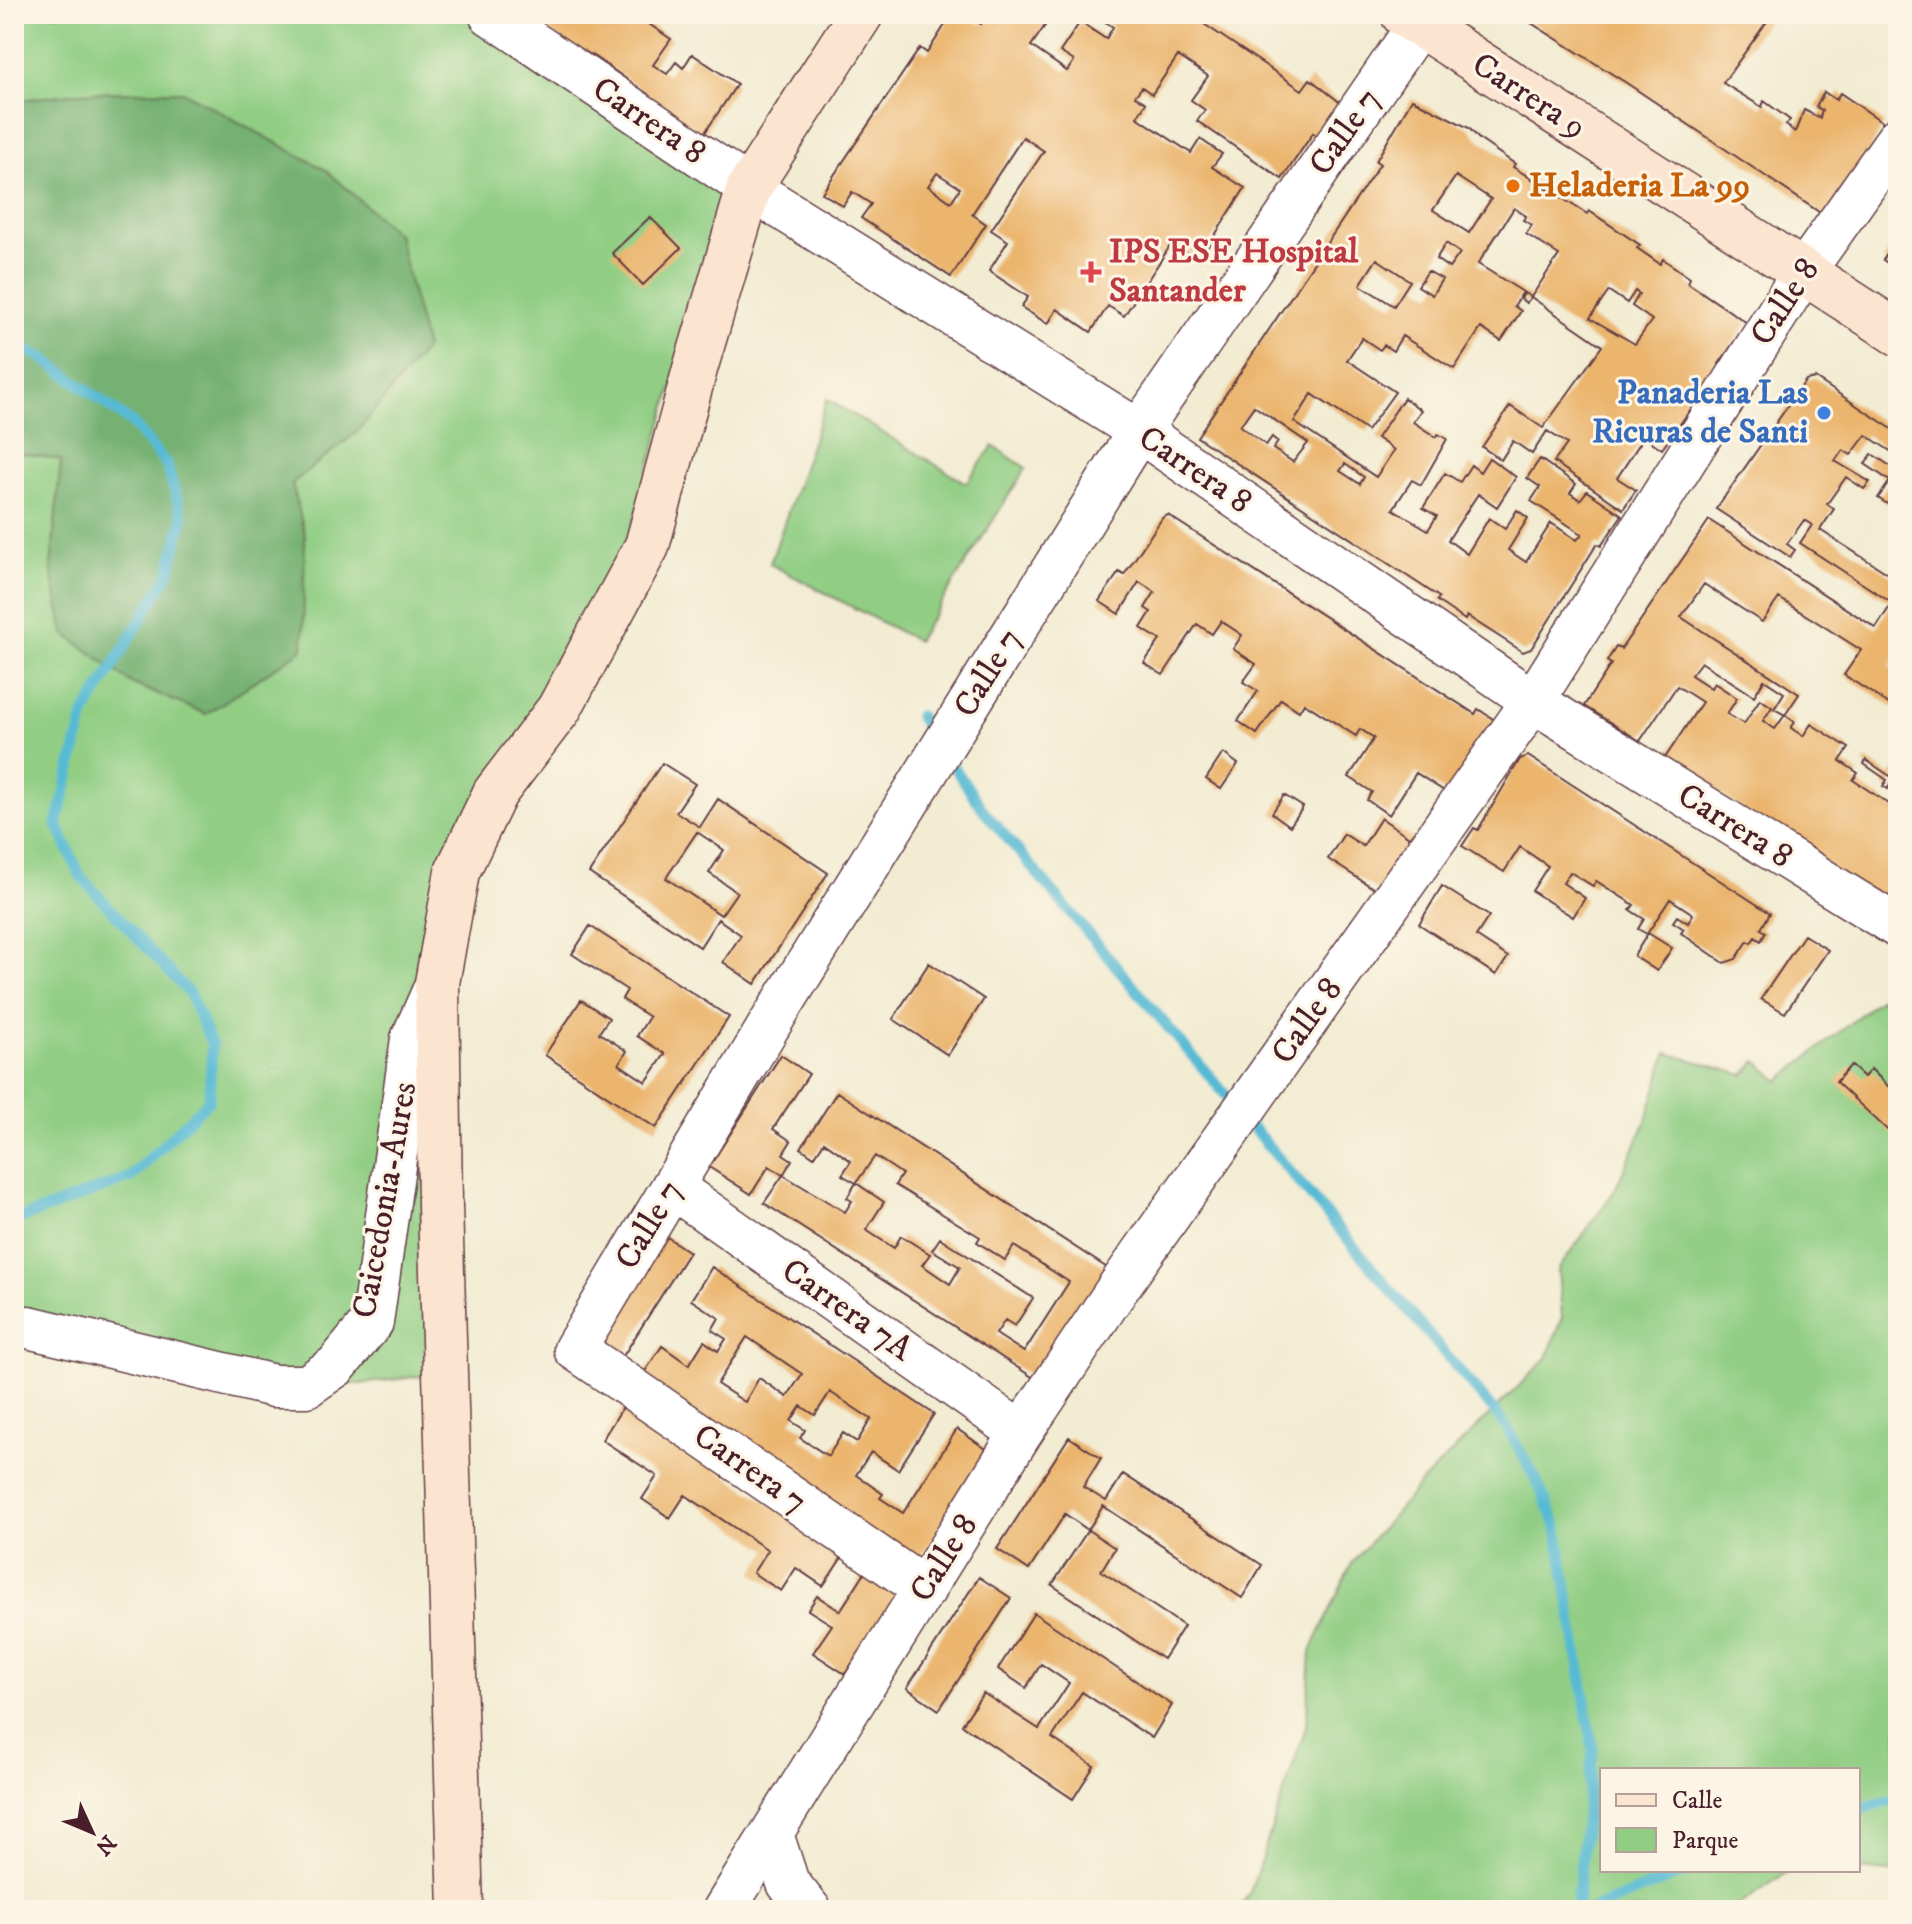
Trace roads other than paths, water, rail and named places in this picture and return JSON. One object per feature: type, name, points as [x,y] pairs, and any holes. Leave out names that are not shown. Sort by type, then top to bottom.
[{"type":"main road","points":[[461,1910],[440,1205],[437,983],[457,872],[495,793],[559,709],[647,546],[749,188],[861,14]]},
{"type":"main road","name":"Carrera 9","points":[[1416,17],[1898,333]]},
{"type":"street","name":"Carrera 8","points":[[490,14],[749,188],[1139,431],[1533,701],[1898,927]]},
{"type":"street","name":"Calle 7","points":[[575,1349],[1139,431],[1416,17]]},
{"type":"street","name":"Calle 8","points":[[724,1910],[1021,1433],[1120,1285],[1533,701],[1803,273],[1898,138]]},
{"type":"street","name":"Caicedonia-Aures","points":[[14,1327],[28,1327],[274,1386],[307,1386],[336,1366],[372,1322],[412,1039],[437,983]]},
{"type":"street","name":"Carrera 7A","points":[[672,1187],[1021,1433]]},
{"type":"street","name":"Carrera 7","points":[[575,1349],[925,1589]]},
{"type":"street","points":[[772,1834],[788,1883],[810,1910]]},
{"type":"waterway","points":[[14,343],[43,358],[132,423],[166,464],[183,518],[169,573],[84,715],[57,825],[81,877],[189,993],[212,1045],[209,1100],[131,1177],[14,1221]]},
{"type":"waterway","points":[[919,716],[935,739]]},
{"type":"waterway","points":[[947,757],[984,811],[1236,1107]]},
{"type":"waterway","points":[[1247,1121],[1504,1423],[1535,1477],[1557,1526],[1593,1750],[1576,1910]]},
{"type":"waterway","points":[[1860,1808],[1898,1799]]},
{"type":"waterway","points":[[1591,1910],[1685,1872]]},
{"type":"place","name":"Heladeria La 99","points":[[1513,186]]},
{"type":"place","name":"IPS ESE Hospital Santander","points":[[1091,272]]},
{"type":"place","name":"Panaderia Las Ricuras de Santi","points":[[1824,413]]}]
